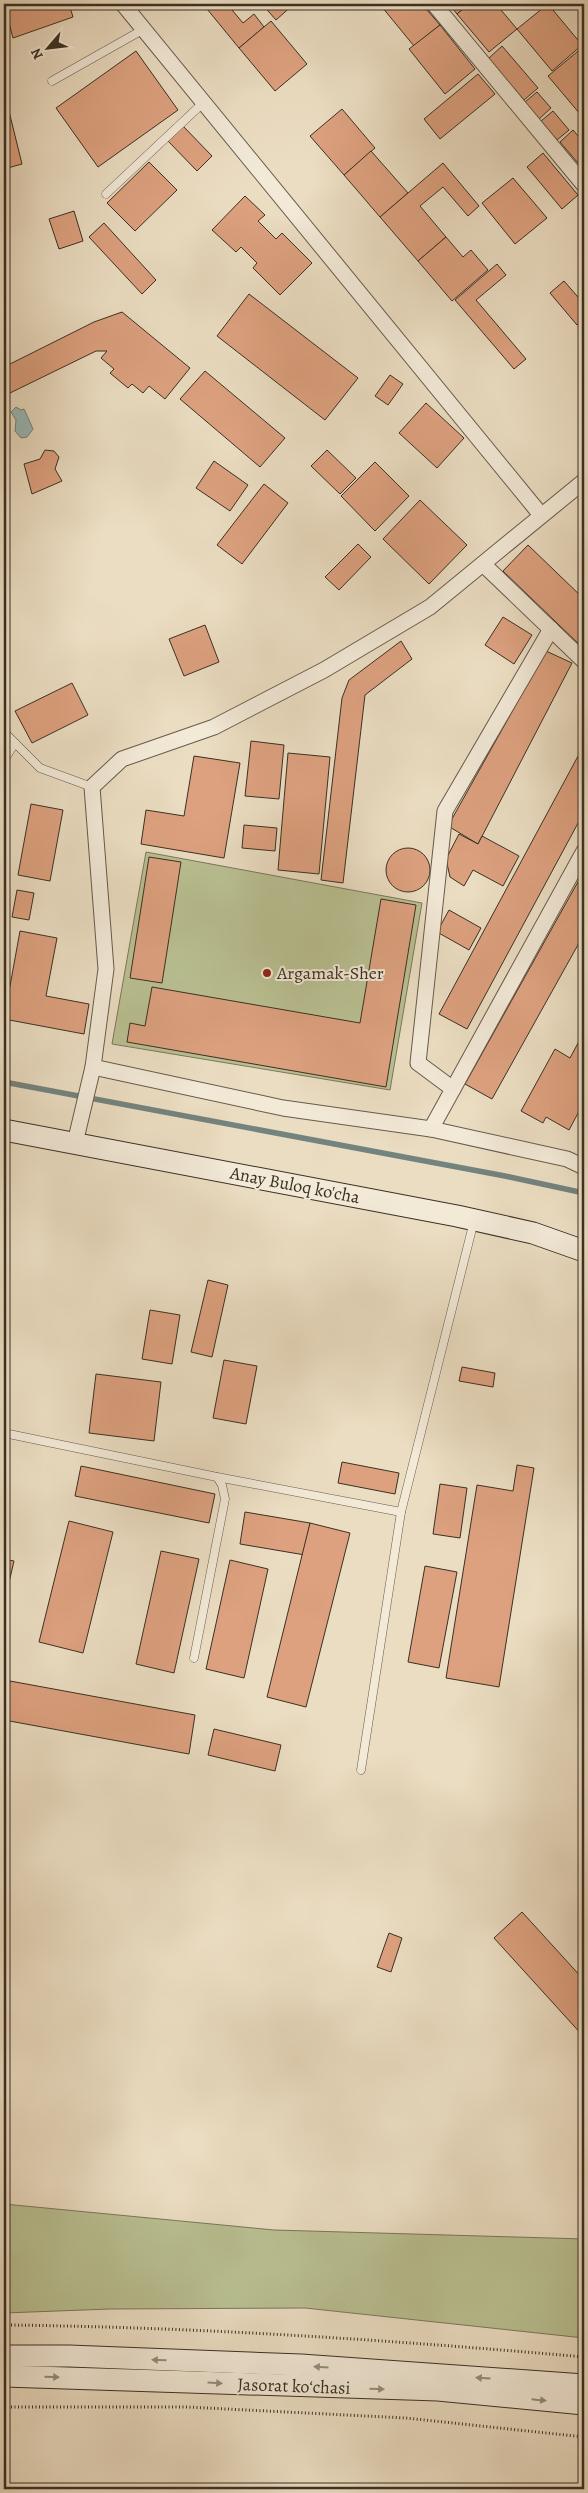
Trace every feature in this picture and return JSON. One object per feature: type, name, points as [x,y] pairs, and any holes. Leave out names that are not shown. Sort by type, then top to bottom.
[{"type":"main road","name":"Anay Buloq ko'cha","points":[[4,1130],[474,1220],[533,1233],[584,1251]]},
{"type":"main road","name":"Jasorat koʻchasi","points":[[4,2356],[69,2356],[301,2365],[584,2385]]},
{"type":"main road","name":"Jasorat koʻchasi","points":[[4,2376],[438,2390],[584,2404]]},
{"type":"street","points":[[123,4],[541,515]]},
{"type":"street","points":[[434,4],[584,185]]},
{"type":"street","points":[[75,1143],[93,1067],[106,969],[92,787],[122,759],[214,727],[324,670],[430,607],[584,482]]},
{"type":"street","points":[[483,564],[584,661]]},
{"type":"street","points":[[453,1089],[418,1062],[445,811],[551,629]]},
{"type":"street","points":[[431,1129],[584,851]]},
{"type":"street","points":[[93,1067],[283,1108],[431,1129],[567,1159],[584,1167]]},
{"type":"lane","points":[[52,81],[144,29]]},
{"type":"lane","points":[[106,194],[204,102]]},
{"type":"lane","points":[[4,732],[40,768],[92,787]]},
{"type":"lane","points":[[4,760],[14,743]]},
{"type":"lane","points":[[361,1770],[401,1512],[474,1220]]},
{"type":"lane","points":[[4,1433],[217,1477],[401,1512]]},
{"type":"lane","points":[[194,1658],[224,1498],[222,1485],[217,1477]]},
{"type":"path","points":[[4,2326],[144,2327],[438,2344],[584,2357]]},
{"type":"path","points":[[4,2407],[187,2407],[406,2418],[584,2436]]},
{"type":"green space","name":"Argamak-Sher","points":[[146,852],[422,903],[390,1090],[112,1044]]},
{"type":"green space","points":[[4,2204],[274,2230],[584,2239],[584,2338],[305,2308],[110,2309],[4,2313]]},
{"type":"water","points":[[16,407],[21,410],[24,409],[33,429],[27,437],[21,438],[15,431],[16,420],[11,412]]},
{"type":"building","points":[[4,4],[69,4],[73,17],[13,38]]},
{"type":"building","points":[[202,4],[214,4],[207,9]]},
{"type":"building","points":[[214,4],[227,4],[243,23],[254,14],[264,27],[239,48],[207,9]]},
{"type":"building","points":[[262,4],[294,4],[276,20]]},
{"type":"building","points":[[387,4],[422,4],[440,25],[414,46],[382,7]]},
{"type":"building","points":[[449,4],[469,4],[457,14]]},
{"type":"building","points":[[469,4],[496,4],[517,29],[489,52],[457,14]]},
{"type":"building","points":[[548,4],[582,45],[552,71],[517,29]]},
{"type":"building","points":[[271,21],[307,64],[275,91],[239,48]]},
{"type":"building","points":[[440,25],[475,69],[445,94],[409,49]]},
{"type":"building","points":[[502,46],[538,88],[524,100],[488,59]]},
{"type":"building","points":[[583,47],[584,110],[580,114],[548,76]]},
{"type":"building","points":[[136,51],[178,110],[98,167],[56,108]]},
{"type":"building","points":[[478,74],[495,94],[440,139],[424,119]]},
{"type":"building","points":[[4,91],[22,164],[4,169]]},
{"type":"building","points":[[537,92],[551,108],[539,119],[525,102]]},
{"type":"building","points":[[342,109],[375,148],[344,175],[310,136]]},
{"type":"building","points":[[553,111],[569,130],[557,140],[541,121]]},
{"type":"building","points":[[182,125],[212,156],[197,171],[167,140]]},
{"type":"building","points":[[573,130],[584,143],[583,169],[560,142]]},
{"type":"building","points":[[371,151],[408,193],[380,217],[344,175]]},
{"type":"building","points":[[543,153],[578,195],[562,209],[527,167]]},
{"type":"building","points":[[149,162],[177,190],[135,231],[107,203]]},
{"type":"building","points":[[443,163],[479,206],[468,216],[443,187],[420,206],[446,237],[418,261],[380,217]]},
{"type":"building","points":[[513,178],[547,218],[515,244],[482,203]]},
{"type":"building","points":[[245,196],[265,215],[258,221],[276,239],[282,233],[312,263],[280,295],[253,268],[257,263],[241,247],[236,252],[212,230]]},
{"type":"building","points":[[74,211],[83,241],[59,249],[49,219]]},
{"type":"building","points":[[104,223],[156,280],[142,294],[89,237]]},
{"type":"building","points":[[446,237],[463,257],[471,250],[488,270],[452,301],[418,261]]},
{"type":"building","points":[[584,259],[584,268],[579,262]]},
{"type":"building","points":[[497,264],[506,275],[476,300],[526,359],[514,369],[455,300]]},
{"type":"building","points":[[564,281],[584,304],[584,318],[577,325],[550,293]]},
{"type":"building","points":[[249,294],[358,378],[325,420],[217,336]]},
{"type":"building","points":[[122,312],[190,368],[165,399],[149,386],[143,393],[132,384],[128,388],[110,373],[114,369],[101,358],[107,351],[96,351],[10,393],[4,382],[4,367],[94,322]]},
{"type":"building","points":[[205,371],[285,438],[260,467],[180,399]]},
{"type":"building","points":[[390,375],[403,384],[388,405],[375,396]]},
{"type":"building","points":[[426,403],[464,438],[437,468],[399,433]]},
{"type":"building","points":[[45,450],[54,451],[59,457],[55,469],[62,481],[32,494],[24,464],[40,459]]},
{"type":"building","points":[[327,450],[356,478],[340,494],[311,466]]},
{"type":"building","points":[[214,461],[248,485],[230,511],[196,488]]},
{"type":"building","points":[[375,462],[409,496],[375,531],[341,496]]},
{"type":"building","points":[[264,484],[288,503],[242,564],[217,545]]},
{"type":"building","points":[[420,500],[467,545],[429,584],[383,539]]},
{"type":"building","points":[[358,544],[371,557],[339,590],[325,577]]},
{"type":"building","points":[[528,545],[584,599],[584,649],[503,571]]},
{"type":"building","points":[[503,617],[532,635],[514,664],[485,645]]},
{"type":"building","points":[[205,625],[219,662],[184,676],[169,639]]},
{"type":"building","points":[[401,641],[412,659],[365,695],[343,883],[321,880],[342,698],[349,680]]},
{"type":"building","points":[[546,651],[572,663],[478,844],[448,826]]},
{"type":"building","points":[[72,683],[88,715],[32,743],[15,711]]},
{"type":"building","points":[[251,741],[284,745],[279,799],[245,796]]},
{"type":"building","points":[[584,745],[584,812],[467,1029],[439,1014]]},
{"type":"building","points":[[288,753],[330,757],[319,874],[278,870]]},
{"type":"building","points":[[194,756],[240,763],[224,858],[141,844],[146,810],[184,816]]},
{"type":"building","points":[[31,804],[63,810],[50,881],[18,875]]},
{"type":"building","points":[[244,825],[277,828],[275,851],[242,848]]},
{"type":"building","points":[[459,834],[478,844],[482,836],[519,856],[503,886],[473,870],[464,886],[450,877],[446,859]]},
{"type":"building","points":[[412,848],[424,854],[429,861],[429,879],[424,886],[417,891],[404,892],[396,889],[389,882],[386,866],[389,858],[396,851]]},
{"type":"building","points":[[149,857],[181,862],[162,983],[130,978]]},
{"type":"building","points":[[584,871],[584,934],[492,1099],[465,1084]]},
{"type":"building","points":[[17,890],[34,893],[29,920],[12,917]]},
{"type":"building","points":[[381,899],[416,905],[386,1087],[127,1042],[130,1023],[145,1026],[152,987],[360,1023]]},
{"type":"building","points":[[449,910],[481,928],[469,950],[437,932]]},
{"type":"building","points":[[20,931],[57,938],[46,996],[89,1004],[84,1034],[4,1019]]},
{"type":"building","points":[[584,1032],[584,1102],[569,1130],[546,1117],[543,1123],[521,1111],[555,1049],[570,1058]]},
{"type":"building","points":[[208,1280],[228,1285],[212,1357],[191,1352]]},
{"type":"building","points":[[150,1310],[180,1315],[172,1364],[142,1359]]},
{"type":"building","points":[[224,1360],[257,1366],[246,1424],[213,1418]]},
{"type":"building","points":[[462,1367],[495,1373],[493,1387],[459,1381]]},
{"type":"building","points":[[96,1374],[161,1382],[154,1441],[89,1433]]},
{"type":"building","points":[[342,1462],[399,1473],[395,1494],[338,1483]]},
{"type":"building","points":[[517,1465],[534,1468],[499,1687],[446,1678],[477,1485],[513,1491]]},
{"type":"building","points":[[81,1466],[215,1494],[209,1523],[75,1496]]},
{"type":"building","points":[[440,1484],[467,1488],[460,1538],[433,1534]]},
{"type":"building","points":[[245,1512],[310,1523],[305,1555],[240,1544]]},
{"type":"building","points":[[69,1521],[113,1532],[83,1653],[39,1642]]},
{"type":"building","points":[[310,1523],[350,1533],[306,1707],[267,1697]]},
{"type":"building","points":[[161,1551],[199,1559],[174,1673],[136,1664]]},
{"type":"building","points":[[4,1559],[14,1561],[4,1604]]},
{"type":"building","points":[[230,1560],[268,1569],[244,1678],[206,1669]]},
{"type":"building","points":[[425,1566],[457,1572],[439,1668],[408,1662]]},
{"type":"building","points":[[10,1681],[195,1715],[189,1754],[4,1720]]},
{"type":"building","points":[[214,1729],[281,1745],[275,1771],[208,1755]]},
{"type":"building","points":[[522,1912],[584,1980],[584,2037],[494,1938]]},
{"type":"building","points":[[389,1933],[402,1938],[391,1972],[377,1967]]},
{"type":"waterway","points":[[4,1082],[505,1176],[584,1193]]},
{"type":"place","name":"Argamak-Sher","points":[[267,973]]}]
